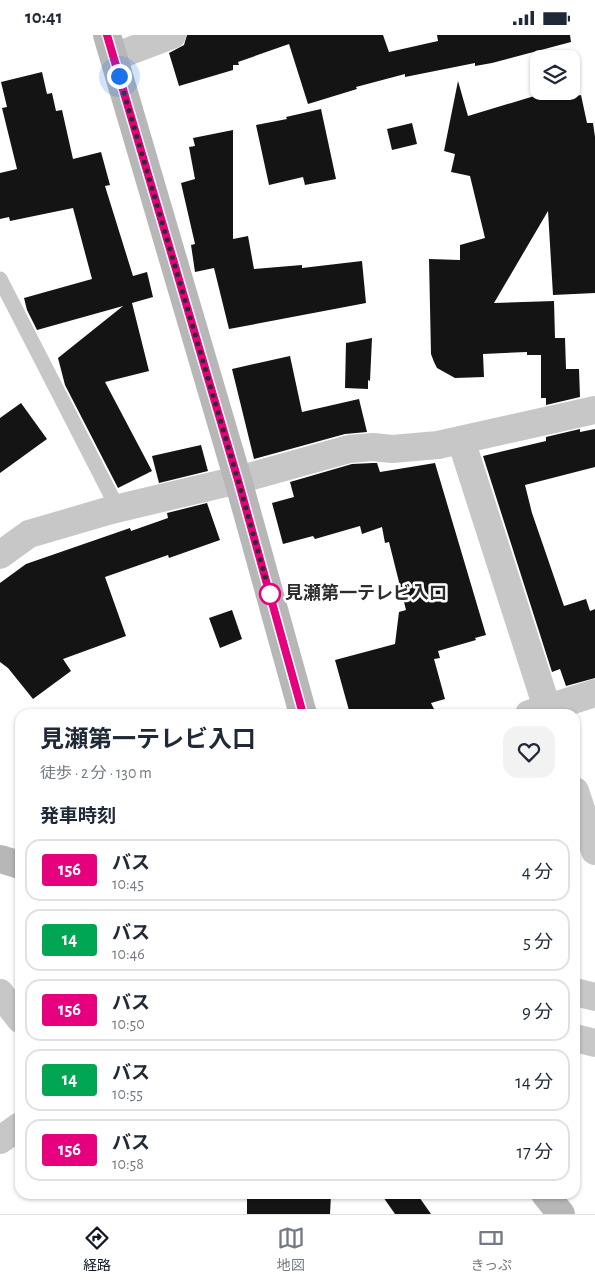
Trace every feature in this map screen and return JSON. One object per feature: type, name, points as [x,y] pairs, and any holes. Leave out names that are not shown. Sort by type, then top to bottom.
[{"type":"street","points":[[172,35],[110,46],[238,480],[302,709]]},
{"type":"street","points":[[3,546],[29,534],[118,509],[238,480],[349,449],[373,447],[392,449],[438,445],[595,410]]},
{"type":"street","points":[[462,440],[541,709]]},
{"type":"street","points":[[550,709],[595,693]]},
{"type":"street","points":[[580,806],[595,851]]},
{"type":"street","points":[[0,859],[15,864]]},
{"type":"street","points":[[580,992],[595,997]]},
{"type":"street","points":[[0,993],[15,1012]]},
{"type":"street","points":[[580,1039],[595,1043]]},
{"type":"street","points":[[0,1140],[15,1130]]},
{"type":"street","points":[[549,1199],[561,1214]]},
{"type":"lane","points":[[0,279],[118,509]]},
{"type":"building","points":[[187,35],[383,35],[389,52],[438,41],[437,35],[570,35],[571,42],[541,50],[530,50],[530,53],[492,63],[475,66],[475,63],[405,77],[405,74],[356,87],[357,89],[308,104],[289,44],[238,62],[239,65],[233,65],[233,70],[179,86],[169,53],[184,45]]},
{"type":"building","points":[[42,72],[47,94],[52,93],[56,111],[62,110],[73,159],[101,152],[110,185],[105,186],[133,276],[147,272],[153,297],[132,303],[149,371],[105,382],[152,471],[118,488],[65,385],[58,358],[123,306],[37,330],[27,310],[24,298],[92,279],[73,208],[10,221],[9,217],[0,219],[0,173],[17,169],[2,108],[7,107],[1,82]]},
{"type":"building","points":[[458,81],[468,116],[530,97],[530,100],[580,100],[581,95],[587,123],[593,123],[595,137],[595,293],[553,295],[548,211],[494,303],[554,301],[555,338],[565,338],[566,369],[579,369],[580,397],[546,405],[546,398],[541,398],[541,355],[527,355],[527,352],[483,354],[484,377],[455,378],[437,368],[431,354],[429,259],[460,260],[460,245],[485,238],[470,176],[451,172],[455,154],[444,151]]},
{"type":"building","points":[[321,109],[336,179],[305,185],[303,177],[269,185],[256,125],[287,119],[286,117]]},
{"type":"building","points":[[412,123],[417,144],[392,150],[387,129]]},
{"type":"building","points":[[233,130],[233,239],[248,236],[254,269],[302,265],[302,268],[362,261],[366,303],[229,329],[214,268],[195,272],[191,245],[195,244],[181,183],[195,179],[189,147],[195,146],[193,138]]},
{"type":"building","points":[[372,338],[368,389],[345,388],[346,343]]},
{"type":"building","points":[[290,356],[302,412],[359,399],[367,432],[345,434],[254,459],[232,369]]},
{"type":"building","points":[[21,403],[47,439],[0,473],[0,418]]},
{"type":"building","points":[[580,429],[580,432],[595,429],[595,467],[525,485],[532,513],[564,606],[586,599],[590,611],[595,609],[595,678],[566,686],[560,669],[552,672],[483,456],[546,441],[546,437]]},
{"type":"building","points":[[201,445],[208,471],[159,483],[152,456]]},
{"type":"building","points":[[377,463],[380,472],[435,463],[486,635],[475,638],[476,640],[438,651],[440,658],[434,659],[445,699],[431,703],[434,709],[349,709],[335,660],[395,644],[399,612],[406,610],[389,542],[385,543],[382,527],[362,534],[360,526],[315,539],[313,536],[283,544],[272,503],[294,497],[290,482],[352,464]]},
{"type":"building","points":[[207,503],[220,540],[169,558],[168,555],[105,577],[126,636],[63,659],[71,671],[33,699],[8,668],[0,662],[0,583],[26,564],[130,528],[131,531],[168,518],[167,513]]},
{"type":"building","points":[[232,610],[242,639],[220,648],[209,618]]},
{"type":"building","points":[[247,1199],[331,1199],[330,1214],[247,1214]]},
{"type":"building","points":[[384,1199],[420,1199],[431,1214],[395,1214]]},
{"type":"bus line","name":"156","points":[[107,35],[238,480],[302,709]]},
{"type":"place","name":"見瀬第一テレビ入口","points":[[270,594]]},
{"type":"route","points":[[119,76],[270,594]]}]
